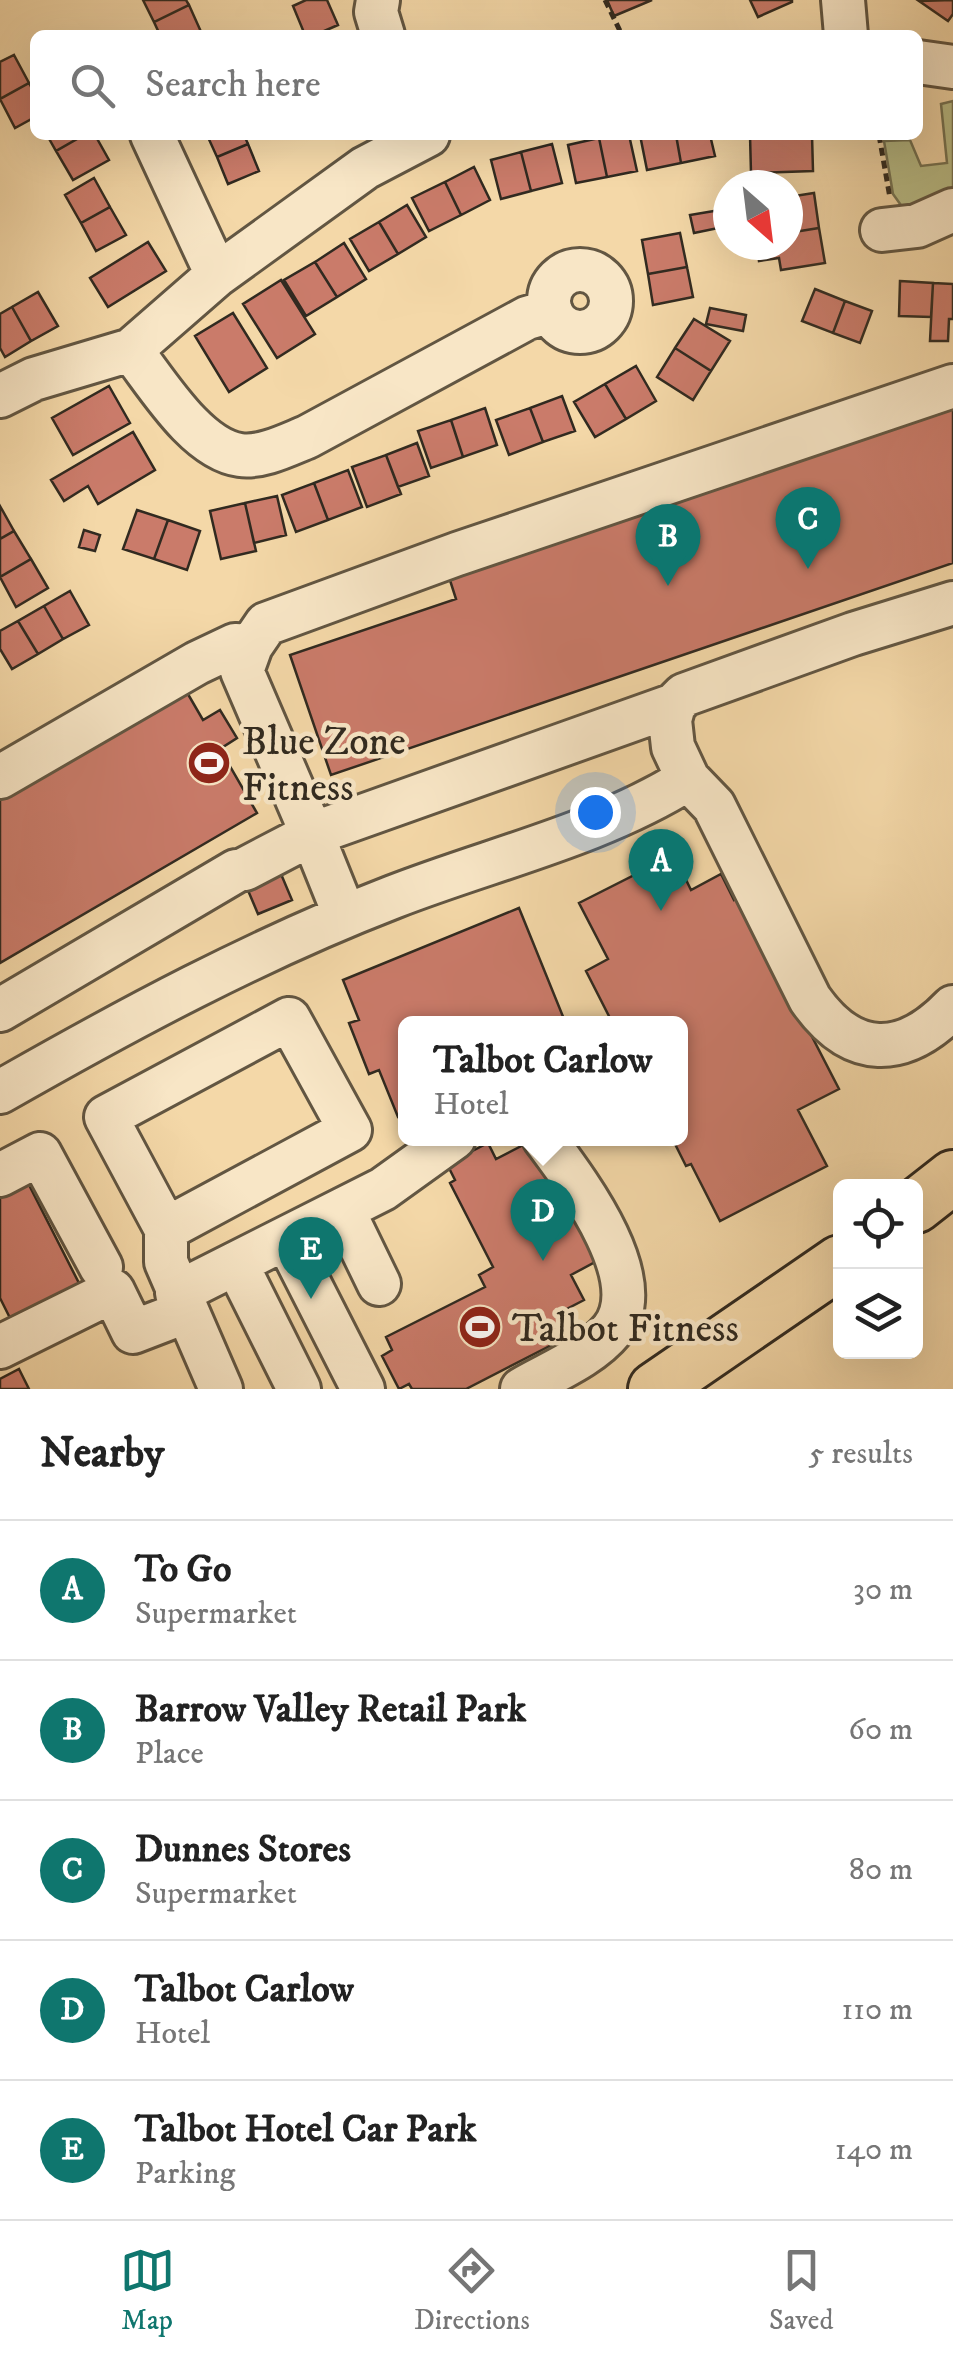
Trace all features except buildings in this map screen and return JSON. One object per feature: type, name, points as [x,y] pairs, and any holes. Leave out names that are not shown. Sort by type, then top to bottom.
[{"type":"main road","points":[[923,1201],[953,1177]]},
{"type":"main road","points":[[656,1389],[833,1267]]},
{"type":"street","points":[[378,0],[376,12],[382,30]]},
{"type":"street","points":[[843,0],[846,30]]},
{"type":"street","points":[[923,63],[953,67]]},
{"type":"street","points":[[154,140],[217,275]]},
{"type":"street","points":[[0,396],[34,379],[131,350],[217,275],[365,168],[417,140]]},
{"type":"street","points":[[889,230],[917,226],[953,210]]},
{"type":"street","points":[[131,350],[200,436],[220,450],[243,456],[274,450],[307,437],[526,318],[551,311]]},
{"type":"street","points":[[345,916],[242,671],[251,646],[266,624],[457,554],[953,386]]},
{"type":"street","points":[[0,1010],[241,870],[312,834],[674,705],[684,695],[726,679],[953,602]]},
{"type":"street","points":[[0,777],[197,663],[235,645],[251,646]]},
{"type":"street","points":[[674,705],[670,720],[673,747],[688,778],[714,806],[810,999],[826,1021],[847,1037],[869,1044],[892,1044],[909,1042],[953,1007]]},
{"type":"street","points":[[0,1092],[234,965],[345,916],[658,798],[688,778]]},
{"type":"street","points":[[166,1229],[350,1130],[289,1019],[106,1117],[166,1229],[166,1262],[221,1389]]},
{"type":"street","points":[[0,1346],[113,1290],[133,1332],[237,1265],[383,1189],[443,1146]]},
{"type":"street","points":[[522,1389],[595,1347],[614,1328],[622,1306],[624,1282],[611,1244],[550,1146]]},
{"type":"street","points":[[0,1175],[40,1154],[101,1267]]},
{"type":"street","points":[[343,1210],[379,1284]]},
{"type":"street","points":[[287,1240],[363,1389]]},
{"type":"street","points":[[237,1265],[299,1389]]},
{"type":"path","points":[[605,0],[620,30]]},
{"type":"path","points":[[879,140],[889,230]]},
{"type":"green space","points":[[953,101],[953,196],[903,208],[893,194],[884,141],[910,140],[921,166],[947,163],[941,104]]},
{"type":"place","name":"Dunnes Stores","points":[[808,569]]},
{"type":"place","name":"Barrow Valley Retail Park","points":[[668,586]]},
{"type":"place","name":"Blue Zone Fitness","points":[[209,763]]},
{"type":"place","name":"To Go","points":[[661,911]]},
{"type":"place","name":"Talbot Carlow","points":[[543,1261]]},
{"type":"place","name":"Talbot Hotel Car Park","points":[[311,1299]]},
{"type":"place","name":"Talbot Fitness","points":[[480,1327]]}]
